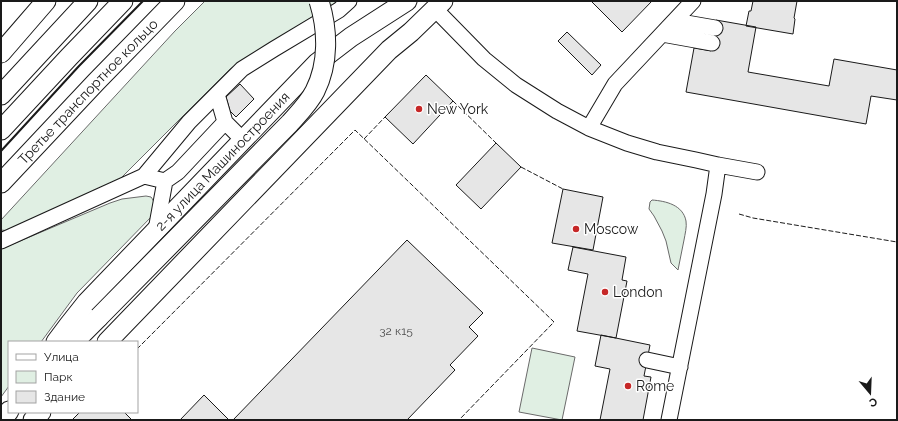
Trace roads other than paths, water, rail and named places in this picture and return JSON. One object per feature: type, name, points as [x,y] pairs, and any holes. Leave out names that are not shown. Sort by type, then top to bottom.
[{"type":"main road","points":[[1,53],[8,40],[46,1]]},
{"type":"main road","points":[[1,95],[88,1]]},
{"type":"main road","points":[[1,130],[123,1]]},
{"type":"main road","name":"Третье транспортное кольцо","points":[[1,184],[96,82],[175,1]]},
{"type":"main road","points":[[75,341],[305,107],[315,91],[325,60],[325,28],[319,1]]},
{"type":"main road","name":"2-я улица Машиностроения","points":[[57,341],[87,302],[317,63],[350,37],[406,1]]},
{"type":"main road","points":[[389,50],[403,31],[410,17],[415,1]]},
{"type":"main road","points":[[108,341],[389,50],[411,32],[439,5]]},
{"type":"main road","points":[[384,16],[394,14],[400,20],[403,31]]},
{"type":"street","points":[[1,241],[144,176],[189,122],[242,69],[339,10],[349,1]]},
{"type":"street","points":[[589,128],[615,84],[693,1]]},
{"type":"street","points":[[439,5],[484,59],[516,85],[557,111],[589,128],[627,143],[657,152],[757,172]]},
{"type":"street","points":[[675,20],[715,28]]},
{"type":"street","points":[[662,34],[712,43]]},
{"type":"street","points":[[217,94],[225,122],[243,140]]},
{"type":"street","points":[[156,230],[165,181],[178,172],[225,122]]},
{"type":"street","points":[[670,420],[714,194],[718,165]]},
{"type":"street","points":[[144,176],[165,181]]},
{"type":"street","points":[[648,360],[680,367]]},
{"type":"place","name":"New York","points":[[419,109]]},
{"type":"place","name":"Moscow","points":[[576,229]]},
{"type":"place","name":"London","points":[[605,292]]},
{"type":"place","name":"Rome","points":[[628,386]]}]
